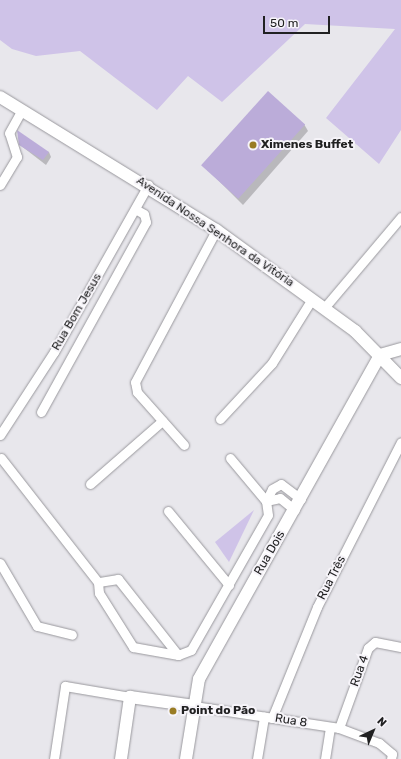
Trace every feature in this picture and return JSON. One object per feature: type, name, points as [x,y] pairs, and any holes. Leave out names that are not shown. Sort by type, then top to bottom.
[{"type":"street","name":"Avenida Nossa Senhora da Vitória","points":[[0,97],[148,186],[216,230],[325,308],[380,355],[401,378]]},
{"type":"street","points":[[0,185],[17,157],[9,133],[21,111]]},
{"type":"street","name":"Rua Bom Jesus","points":[[0,435],[54,352],[148,186]]},
{"type":"street","points":[[41,412],[146,222],[144,214],[135,209]]},
{"type":"street","points":[[325,308],[401,217]]},
{"type":"street","points":[[184,445],[137,392],[135,382],[216,230]]},
{"type":"street","points":[[220,419],[272,363],[312,299]]},
{"type":"street","points":[[380,355],[399,349]]},
{"type":"street","points":[[391,367],[399,349]]},
{"type":"street","name":"Rua Dois","points":[[186,759],[199,679],[295,510],[380,355]]},
{"type":"street","points":[[90,484],[162,421]]},
{"type":"street","name":"Rua Três","points":[[257,759],[268,718],[317,607],[401,442]]},
{"type":"street","points":[[1,458],[98,582],[99,593],[132,647],[178,655],[191,650],[267,519],[266,502],[272,489],[281,484],[301,499]]},
{"type":"street","points":[[230,458],[266,502]]},
{"type":"street","points":[[266,502],[280,498],[295,510]]},
{"type":"street","points":[[168,511],[229,585]]},
{"type":"street","points":[[0,563],[37,626],[72,635]]},
{"type":"street","points":[[98,582],[118,579],[178,655]]},
{"type":"street","name":"Rua 4","points":[[325,759],[334,728],[368,648],[375,642],[401,647]]},
{"type":"street","name":"Rua 8","points":[[54,759],[65,686],[334,728],[379,743],[391,757]]},
{"type":"street","points":[[121,759],[130,696]]},
{"type":"shaded area","points":[[0,0],[401,0],[401,130],[379,164],[326,118],[395,29],[305,24],[222,102],[188,76],[157,110],[80,51],[36,56],[12,49],[0,40]]},
{"type":"shaded area","points":[[254,510],[229,562],[215,542]]},
{"type":"building","name":"Ximenes Buffet","points":[[268,91],[305,124],[238,199],[201,165]]},
{"type":"building","points":[[17,130],[49,152],[43,160],[19,145]]},
{"type":"place","name":"Ximenes Buffet","points":[[253,145]]},
{"type":"place","name":"Point do Pão","points":[[173,711]]}]
